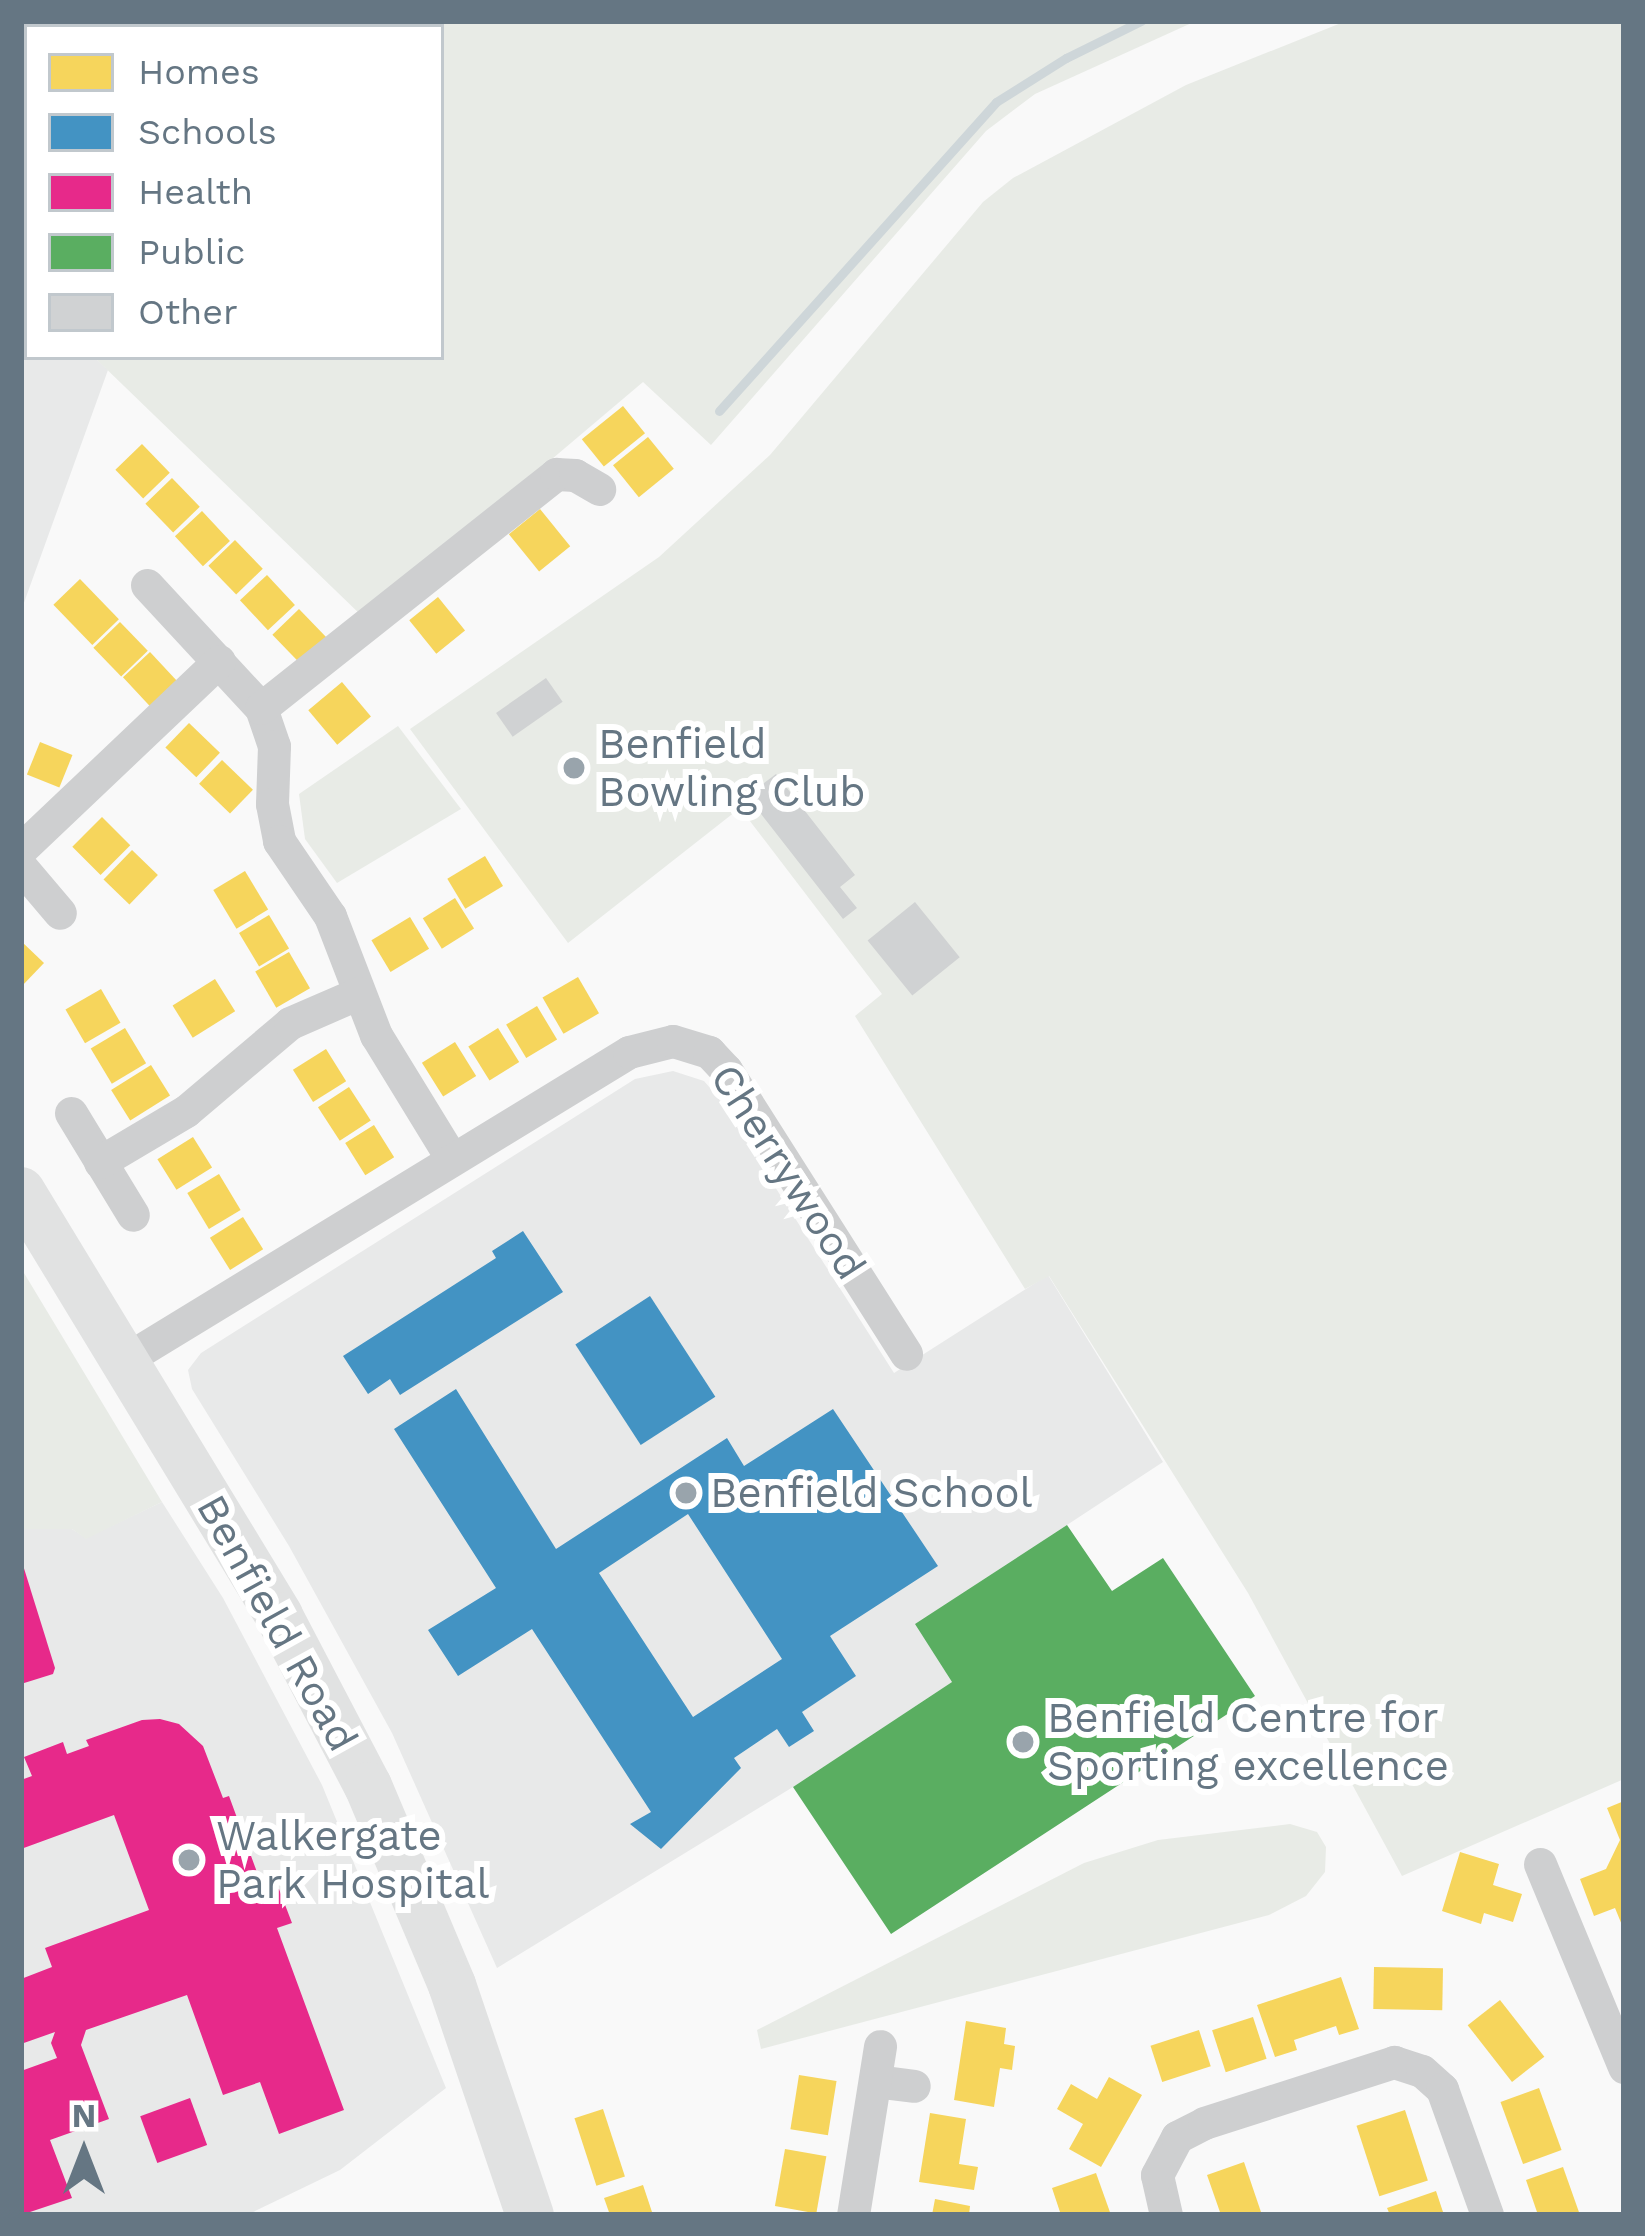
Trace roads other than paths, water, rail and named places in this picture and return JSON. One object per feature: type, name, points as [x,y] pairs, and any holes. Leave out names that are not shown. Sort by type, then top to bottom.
[{"type":"street","points":[[262,708],[556,474],[575,475],[599,489]]},
{"type":"street","points":[[148,586],[262,708],[274,746],[272,803],[279,841],[340,936],[358,993],[384,1049],[452,1159]]},
{"type":"street","points":[[21,849],[219,661]]},
{"type":"street","points":[[21,867],[60,913]]},
{"type":"street","points":[[100,1162],[186,1111],[269,1036],[308,1012],[358,993]]},
{"type":"street","name":"Cherrywood","points":[[123,1361],[629,1052],[673,1041],[700,1047],[726,1070],[906,1354]]},
{"type":"street","points":[[71,1113],[133,1215]]},
{"type":"street","name":"Benfield Road","points":[[21,1191],[279,1616],[368,1786],[452,1985],[530,2215]]},
{"type":"street","points":[[1540,1864],[1624,2067]]},
{"type":"street","points":[[853,2215],[880,2046]]},
{"type":"street","points":[[1166,2215],[1157,2175],[1177,2137],[1394,2062],[1422,2071],[1442,2089],[1487,2215]]},
{"type":"street","points":[[875,2080],[914,2086]]},
{"type":"waterway","points":[[719,411],[996,102],[1066,58],[1141,21]]},
{"type":"railway","points":[[21,98],[24,90]]},
{"type":"railway","points":[[21,139],[24,132]]},
{"type":"place","name":"Benfield Bowling Club","points":[[574,768]]},
{"type":"place","name":"Benfield School","points":[[686,1493]]},
{"type":"place","name":"Benfield Centre for Sporting excellence","points":[[1023,1742]]},
{"type":"place","name":"Walkergate Park Hospital","points":[[189,1860]]}]
